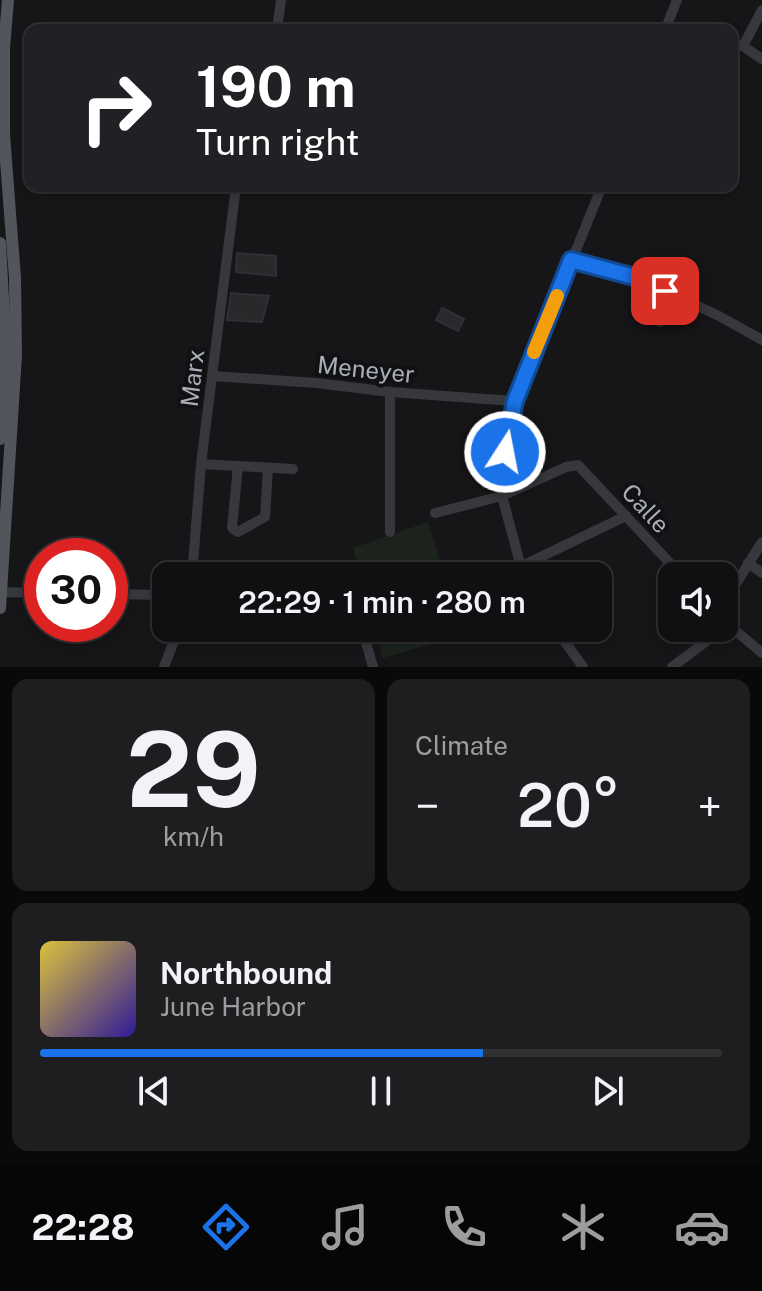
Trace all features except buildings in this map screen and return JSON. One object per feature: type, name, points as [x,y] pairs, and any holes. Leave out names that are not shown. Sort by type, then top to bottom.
[{"type":"main road","points":[[0,601],[15,278],[5,208],[2,48],[8,0]]},
{"type":"main road","points":[[0,243],[11,355],[0,439]]},
{"type":"street","points":[[278,24],[281,0]]},
{"type":"street","points":[[667,24],[677,0]]},
{"type":"street","points":[[762,10],[743,46],[762,59]]},
{"type":"street","name":"Marx","points":[[193,562],[201,464],[235,192]]},
{"type":"street","points":[[521,562],[502,496],[505,452],[515,401],[599,192]]},
{"type":"street","points":[[571,260],[638,278],[762,340]]},
{"type":"street","name":"Meneyer","points":[[212,376],[515,401]]},
{"type":"street","points":[[390,392],[390,532]]},
{"type":"street","points":[[201,464],[293,469]]},
{"type":"street","name":"Calle","points":[[502,496],[566,467],[578,465],[669,562]]},
{"type":"street","points":[[238,466],[232,528],[238,532],[265,517],[268,468]]},
{"type":"street","points":[[435,513],[502,496]]},
{"type":"street","points":[[541,562],[626,516]]},
{"type":"street","points":[[738,580],[762,542]]},
{"type":"street","points":[[748,563],[762,573]]},
{"type":"street","points":[[128,594],[152,595]]},
{"type":"street","points":[[0,601],[24,596]]},
{"type":"street","points":[[738,635],[762,653]]},
{"type":"street","points":[[164,667],[174,642]]},
{"type":"street","points":[[366,642],[373,667]]},
{"type":"street","points":[[565,642],[583,667]]},
{"type":"street","points":[[672,667],[704,642]]},
{"type":"shaded area","points":[[428,522],[441,562],[357,562],[353,548]]},
{"type":"shaded area","points":[[379,642],[439,642],[383,658]]},
{"type":"slow traffic","points":[[534,352],[557,296]]},
{"type":"route","points":[[505,452],[515,401],[571,260],[638,278],[665,291]]}]
